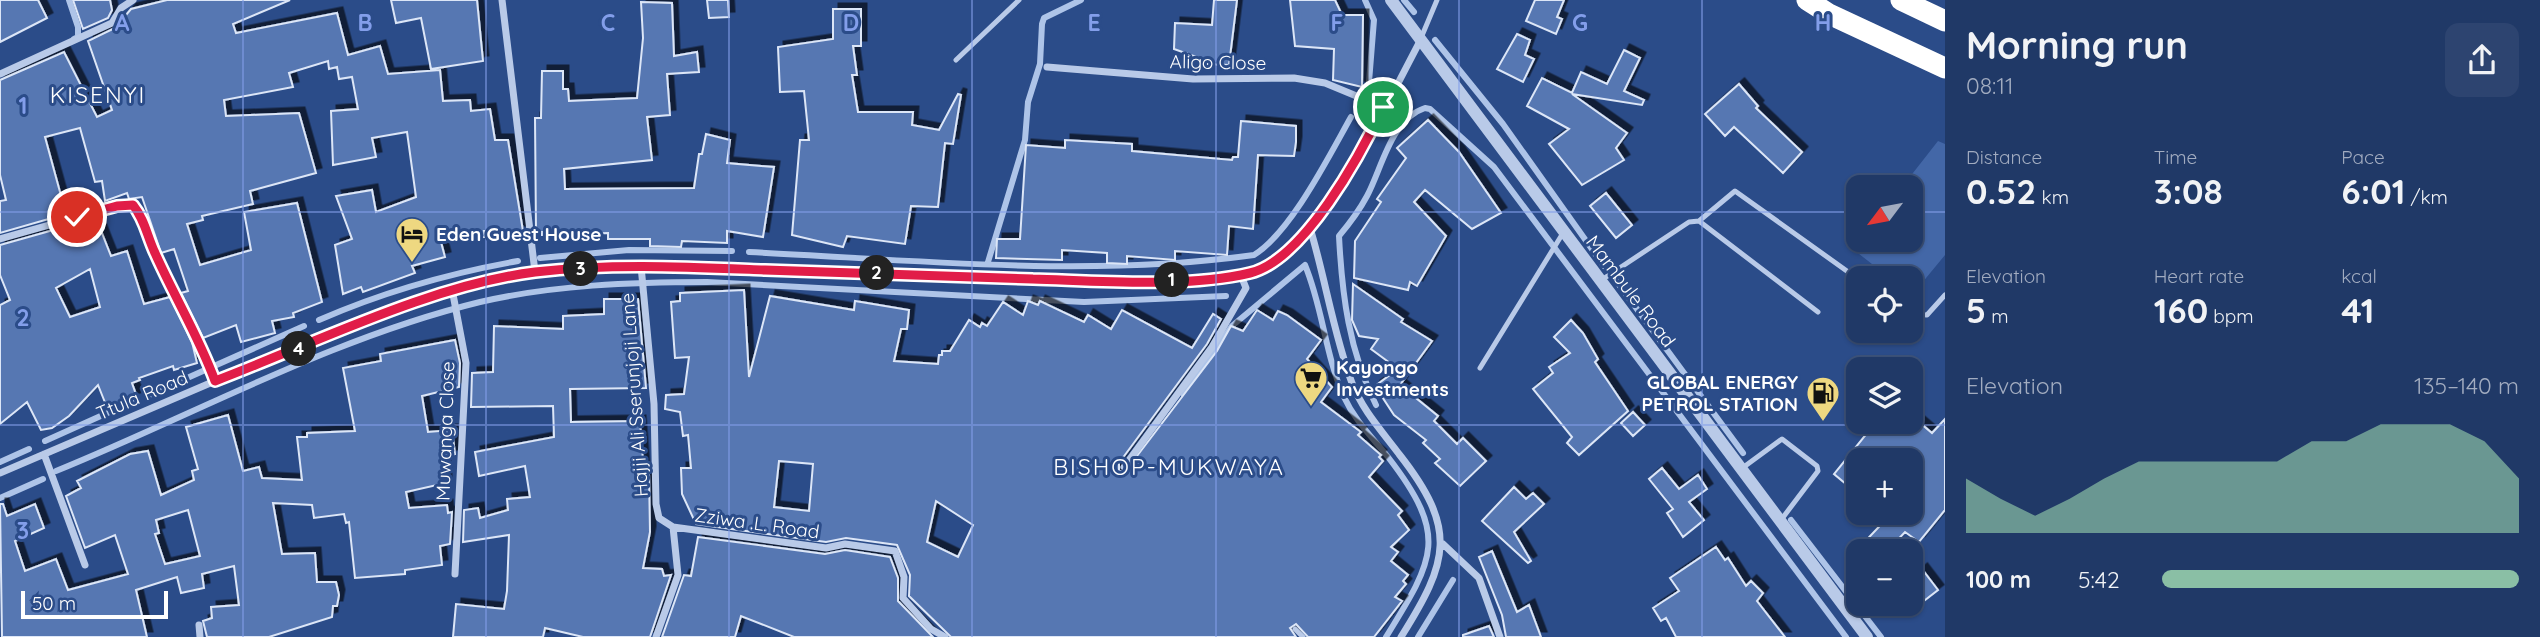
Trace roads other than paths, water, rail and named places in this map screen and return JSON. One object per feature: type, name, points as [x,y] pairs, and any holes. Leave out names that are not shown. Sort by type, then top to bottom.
[{"type":"highway","points":[[1807,0],[1829,14],[1945,68]]},
{"type":"highway","points":[[1901,0],[1945,22]]},
{"type":"street","points":[[0,74],[112,23],[121,8],[133,0]]},
{"type":"street","points":[[502,0],[534,272]]},
{"type":"street","name":"Mambule Road","points":[[1391,0],[1867,637]]},
{"type":"street","name":"Ttula Road","points":[[0,473],[215,381],[452,289],[534,272],[641,266],[1113,281],[1200,279],[1251,273],[1269,264],[1310,228],[1355,166],[1383,107],[1420,41]]},
{"type":"street","name":"Aligo Close","points":[[1047,67],[1193,79],[1294,78],[1325,83],[1383,107]]},
{"type":"street","points":[[0,239],[117,206],[133,205],[144,219],[156,255],[194,328],[215,381]]},
{"type":"street","points":[[1310,228],[1352,382],[1368,418],[1400,455],[1427,495],[1443,544],[1479,578],[1500,637]]},
{"type":"street","name":"Hajji Ali Sserunjoji Lane","points":[[641,266],[654,404],[656,504],[659,518],[673,527],[678,575],[656,637]]},
{"type":"street","points":[[1124,467],[1212,347],[1246,288],[1240,273]]},
{"type":"street","name":"Muwanga Close","points":[[452,289],[466,363],[455,574]]},
{"type":"street","points":[[44,454],[85,565]]},
{"type":"street","name":"Zziwa .L. Road","points":[[673,527],[826,548],[845,544],[895,551],[904,577],[903,598],[931,629],[945,637]]},
{"type":"street","points":[[1401,637],[1434,578],[1443,544]]},
{"type":"street","points":[[199,625],[200,637]]},
{"type":"lane","points":[[956,60],[1019,0]]},
{"type":"lane","points":[[1420,41],[1437,0]]},
{"type":"lane","points":[[1600,281],[1689,222],[1699,220],[1735,191],[1846,270]]},
{"type":"lane","points":[[1699,220],[1818,312]]},
{"type":"lane","points":[[1480,368],[1563,233]]},
{"type":"lane","points":[[1923,314],[1927,314],[1945,295]]},
{"type":"lane","points":[[1741,469],[1782,439],[1817,466],[1818,471],[1780,521]]},
{"type":"lane","points":[[1295,629],[1303,637]]},
{"type":"waterway","points":[[69,0],[78,27],[78,37],[74,39]]},
{"type":"waterway","points":[[988,262],[1025,140],[1028,102],[1040,64],[1044,18],[1081,0]]},
{"type":"waterway","points":[[1365,0],[1374,20],[1369,82]]},
{"type":"waterway","points":[[1404,0],[1414,12]]},
{"type":"waterway","points":[[1435,40],[1503,124],[1604,266]]},
{"type":"waterway","points":[[1376,405],[1359,364],[1348,322],[1339,236],[1367,196],[1396,133],[1413,114],[1425,108],[1430,109],[1494,167],[1846,637]]},
{"type":"waterway","points":[[749,252],[938,263],[1065,266],[1191,262],[1254,255],[1268,244],[1295,212],[1351,117]]},
{"type":"waterway","points":[[540,258],[629,250],[732,251]]},
{"type":"waterway","points":[[319,320],[417,284],[518,261]]},
{"type":"waterway","points":[[1184,395],[1232,326],[1305,265],[1332,365],[1348,406],[1407,484],[1420,507],[1427,528],[1428,547],[1424,566],[1416,587],[1386,637]]},
{"type":"waterway","points":[[56,471],[318,356],[425,317],[508,296],[564,288],[707,282],[1084,302],[1226,296]]},
{"type":"waterway","points":[[1617,282],[1743,453]]},
{"type":"waterway","points":[[149,395],[304,326]]},
{"type":"waterway","points":[[45,441],[134,401]]},
{"type":"waterway","points":[[0,462],[29,449]]},
{"type":"waterway","points":[[0,498],[43,479]]},
{"type":"waterway","points":[[1791,520],[1881,637]]},
{"type":"waterway","points":[[1418,637],[1453,580]]},
{"type":"place","name":"Eden Guest House","points":[[412,264]]},
{"type":"place","name":"Kayongo Investments","points":[[1311,408]]},
{"type":"place","name":"GLOBAL ENERGY PETROL STATION","points":[[1823,423]]},
{"type":"district","name":"KISENYI","points":[[98,94]]},
{"type":"district","name":"BISHOP-MUKWAYA","points":[[1169,466]]}]
